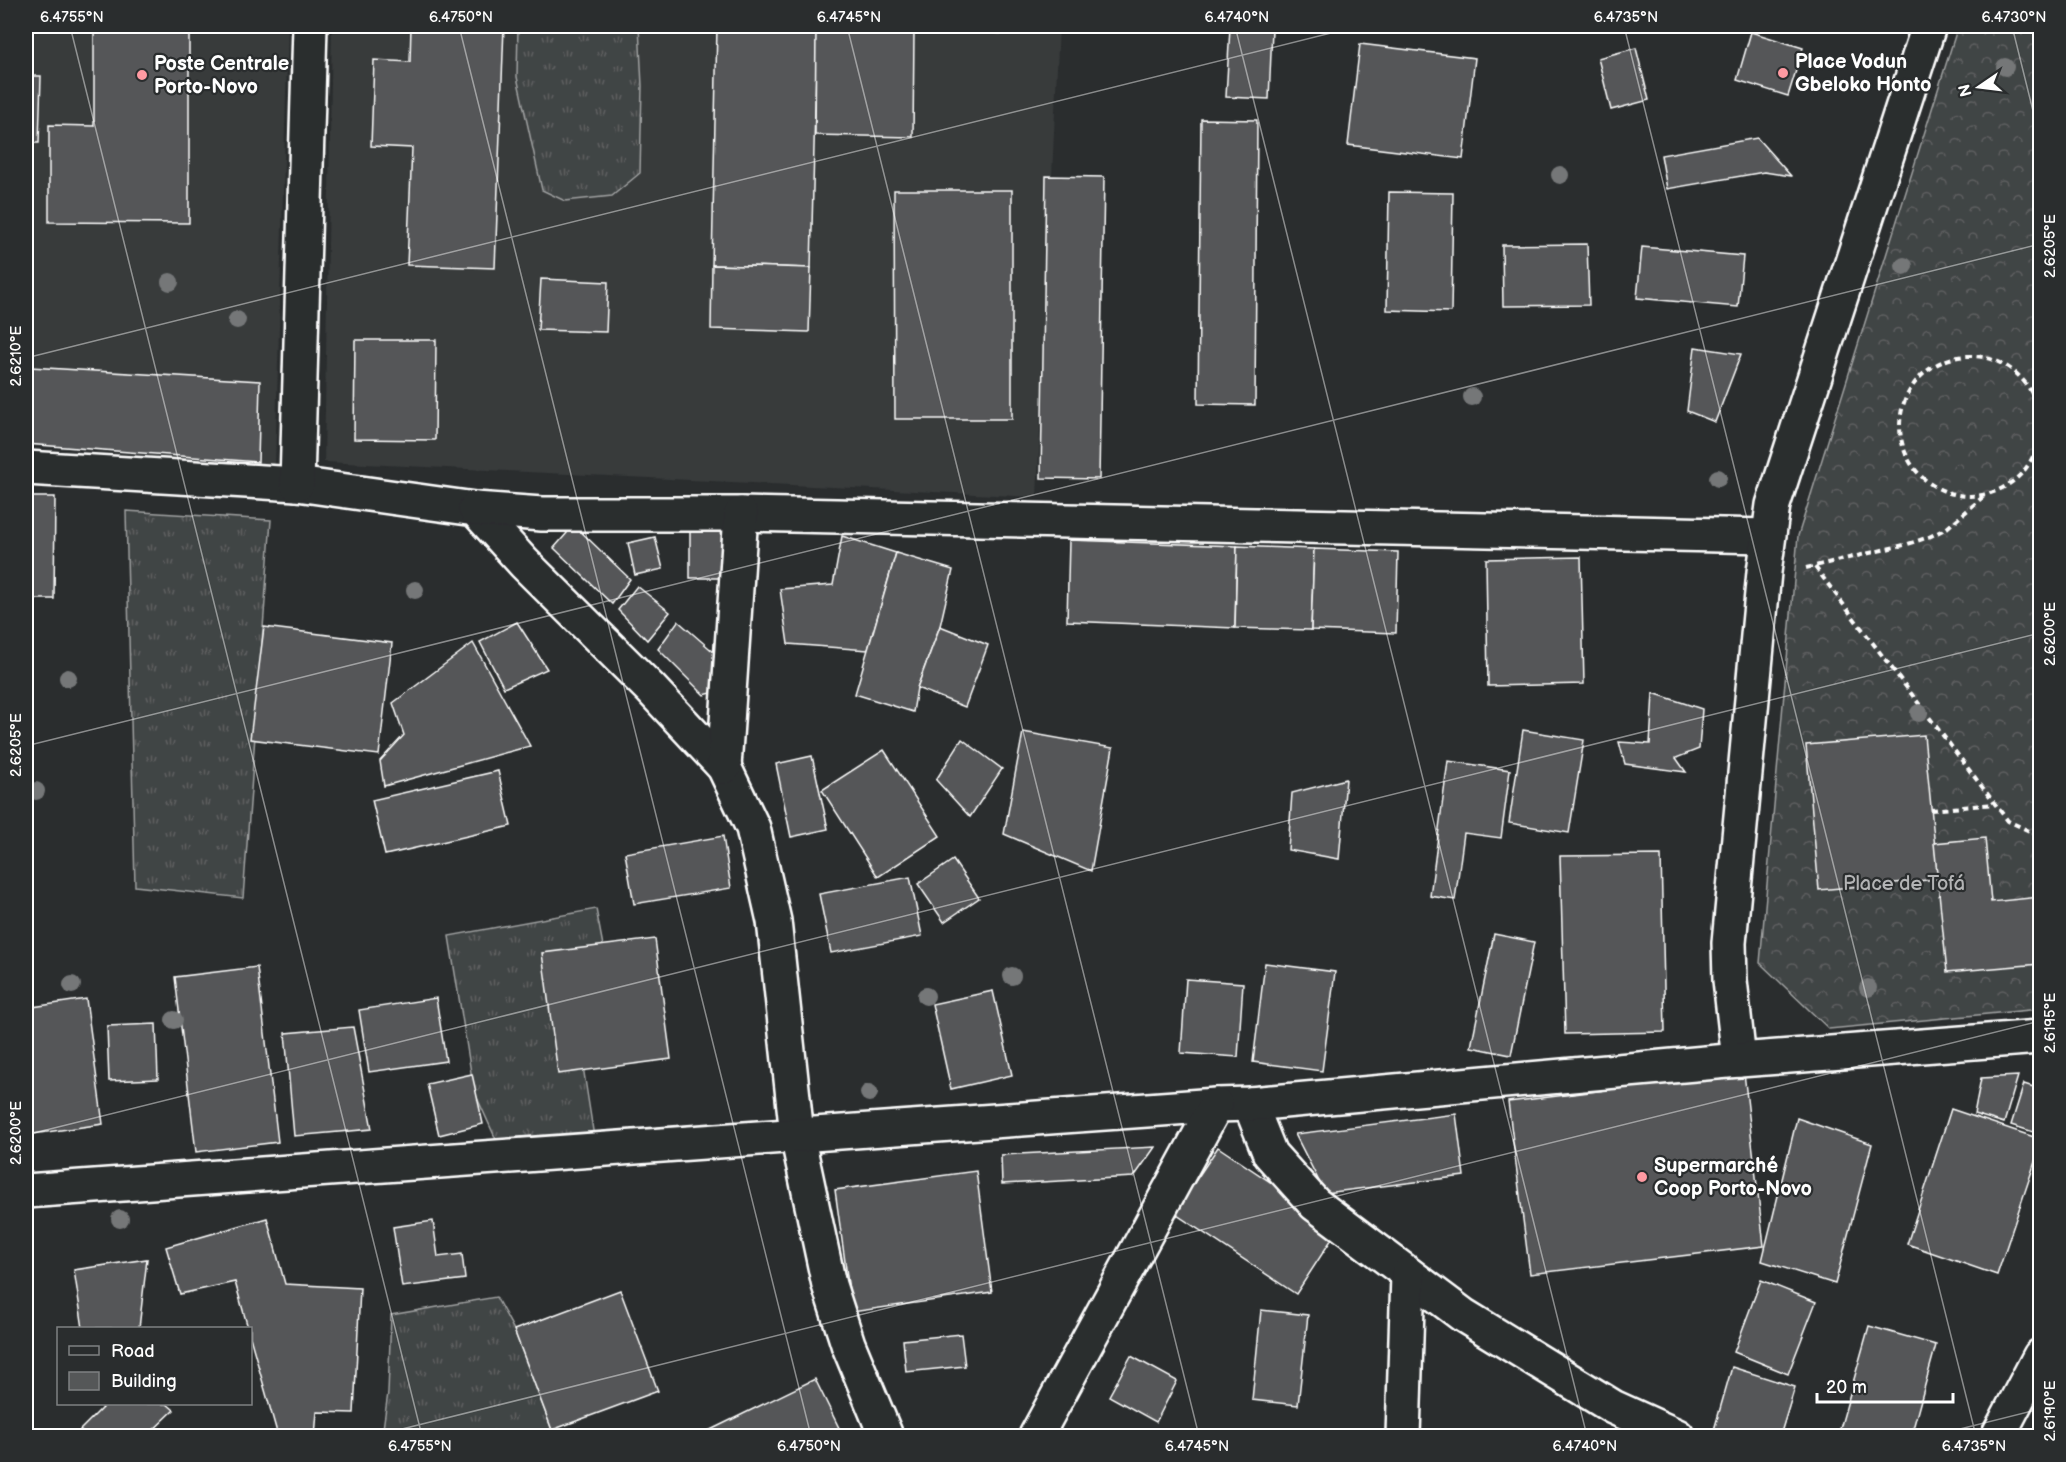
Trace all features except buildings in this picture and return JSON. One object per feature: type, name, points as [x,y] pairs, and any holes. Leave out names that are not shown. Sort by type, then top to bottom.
[{"type":"street","points":[[297,484],[310,26]]},
{"type":"street","points":[[1739,1060],[1730,980],[1729,943],[1764,572],[1773,505],[1929,26]]},
{"type":"street","points":[[26,468],[297,484],[475,508],[542,514],[741,514],[1768,537]]},
{"type":"street","points":[[475,508],[524,563],[651,689],[724,767],[753,828],[774,921],[797,1135],[830,1285],[848,1344],[886,1437]]},
{"type":"street","points":[[724,767],[741,514]]},
{"type":"street","points":[[26,1191],[1250,1104],[1739,1060],[2040,1037]]},
{"type":"street","points":[[1250,1104],[1270,1154],[1315,1204],[1463,1315],[1613,1407],[1677,1437]]},
{"type":"street","points":[[1036,1437],[1216,1105]]},
{"type":"street","points":[[1403,1437],[1408,1274]]},
{"type":"street","points":[[1998,1437],[2040,1356]]},
{"type":"path","points":[[1764,572],[1815,567],[1929,537],[1947,528],[1985,496],[2005,488],[2022,474],[2035,455],[2040,434],[2038,412],[2031,391],[2017,373],[1999,362],[1977,356],[1956,357],[1935,365],[1918,379],[1906,397],[1900,419],[1901,440],[1910,462],[1923,478],[1942,491],[1963,497],[1985,496]]},
{"type":"path","points":[[2035,455],[2040,457]]},
{"type":"path","points":[[1815,567],[2008,821],[2040,836]]},
{"type":"path","points":[[1931,810],[1996,804]]},
{"type":"shaded area","points":[[26,26],[288,26],[275,465],[26,442]]},
{"type":"shaded area","points":[[332,26],[1059,26],[1037,497],[324,462]]},
{"type":"green space","points":[[518,26],[639,26],[642,86],[640,173],[612,196],[565,201],[542,190],[517,77]]},
{"type":"green space","name":"Place de Tofá","points":[[1958,26],[2040,26],[2040,1009],[1829,1029],[1760,963],[1798,536]]},
{"type":"green space","points":[[126,511],[271,520],[243,898],[135,886]]},
{"type":"green space","points":[[596,909],[604,951],[577,1028],[594,1137],[499,1146],[474,1091],[449,936]]},
{"type":"green space","points":[[496,1297],[514,1330],[552,1430],[563,1436],[382,1436],[388,1393],[391,1315]]},
{"type":"place","name":"Place Vodun Gbeloko Honto","points":[[1783,73]]},
{"type":"place","name":"Poste Centrale Porto-Novo","points":[[142,75]]},
{"type":"place","name":"Supermarché Coop Porto-Novo","points":[[1642,1177]]}]
